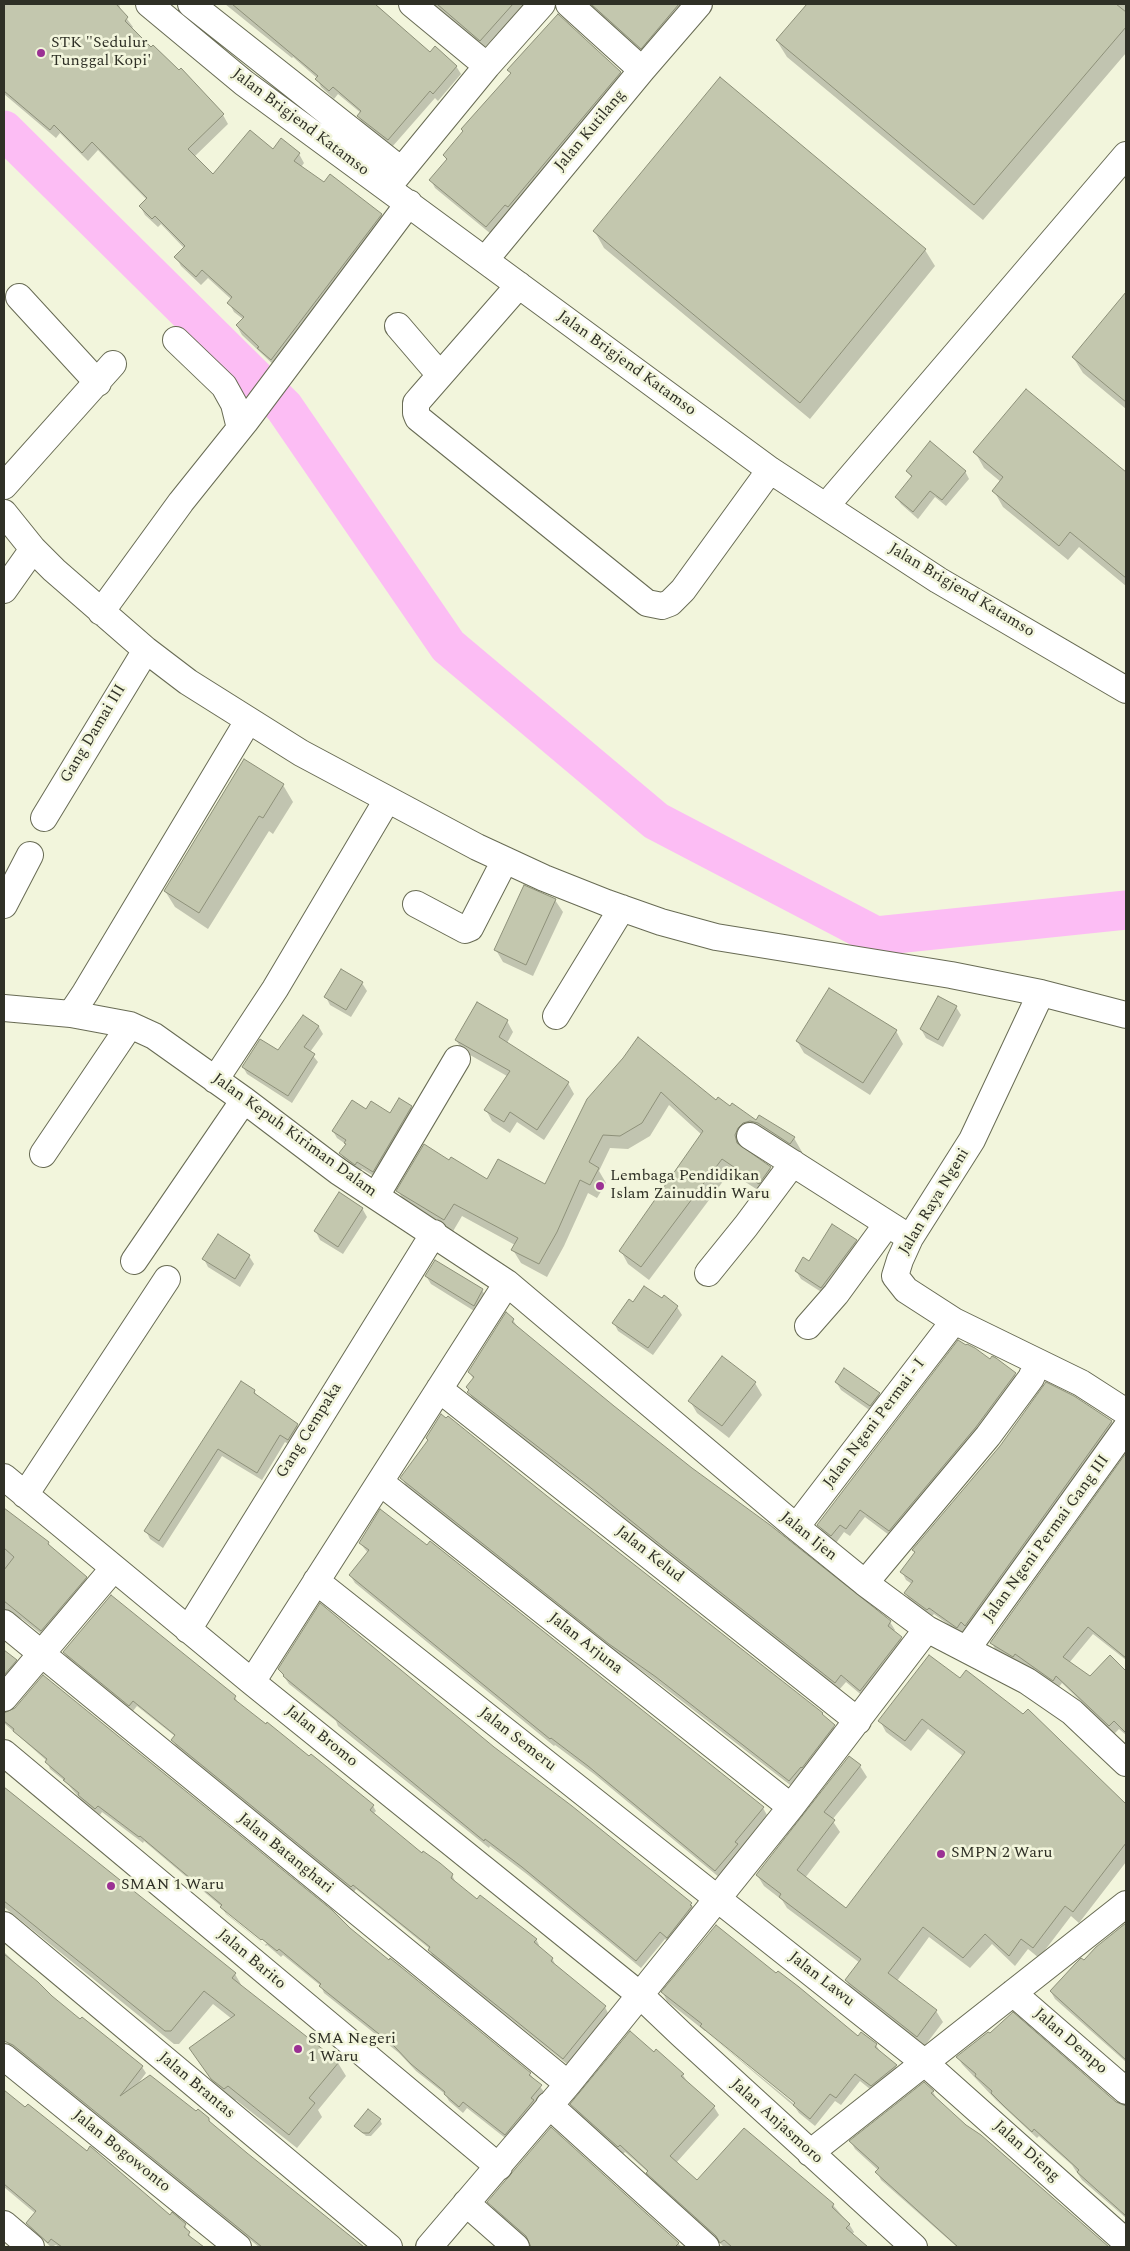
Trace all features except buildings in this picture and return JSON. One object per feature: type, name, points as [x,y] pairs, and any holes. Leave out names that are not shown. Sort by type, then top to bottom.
[{"type":"street","name":"Jalan Brigjend Katamso","points":[[149,4],[244,83],[318,137],[394,179],[409,203],[770,470],[938,580],[1126,690]]},
{"type":"street","points":[[191,4],[334,116],[394,179],[487,66],[542,4]]},
{"type":"street","points":[[412,4],[487,66]]},
{"type":"street","points":[[569,4],[642,70]]},
{"type":"street","name":"Jalan Kutilang","points":[[485,260],[699,4]]},
{"type":"street","points":[[318,137],[334,116]]},
{"type":"street","points":[[826,506],[1126,155]]},
{"type":"street","points":[[101,612],[181,502],[243,425],[409,203]]},
{"type":"street","points":[[519,286],[416,403],[415,408],[418,418],[647,603],[662,606],[670,603],[683,590],[770,470]]},
{"type":"street","points":[[4,486],[105,373],[19,297]]},
{"type":"street","points":[[398,326],[440,375]]},
{"type":"street","points":[[176,340],[224,386],[243,425]]},
{"type":"street","points":[[4,512],[33,548],[101,612],[188,682],[301,753],[387,800],[506,860],[622,908],[716,937],[951,975],[1040,993],[1126,1015]]},
{"type":"street","points":[[4,590],[33,548]]},
{"type":"street","name":"Gang Damai III","points":[[44,818],[146,650]]},
{"type":"street","points":[[71,1014],[86,993],[248,721]]},
{"type":"street","points":[[215,1080],[274,989],[387,800]]},
{"type":"street","points":[[4,906],[30,855]]},
{"type":"street","points":[[416,904],[465,930],[470,928],[506,860]]},
{"type":"street","points":[[556,1016],[622,908]]},
{"type":"street","name":"Jalan Raya Ngeni","points":[[1040,993],[972,1140],[910,1238],[895,1276],[897,1281],[906,1290],[954,1321],[1081,1383],[1125,1413]]},
{"type":"street","name":"Jalan Kepuh Kiriman Dalam","points":[[4,1008],[71,1014],[130,1025],[154,1036],[244,1100],[339,1172],[508,1283]]},
{"type":"street","points":[[43,1154],[130,1025]]},
{"type":"street","points":[[376,1196],[457,1059]]},
{"type":"street","points":[[134,1261],[244,1100]]},
{"type":"street","points":[[750,1136],[910,1238]]},
{"type":"street","points":[[708,1273],[793,1163]]},
{"type":"street","points":[[808,1326],[836,1294],[887,1224]]},
{"type":"street","name":"Gang Cempaka","points":[[188,1630],[434,1234]]},
{"type":"street","points":[[25,1495],[168,1279]]},
{"type":"street","points":[[252,1682],[508,1283]]},
{"type":"street","name":"Jalan Ijen","points":[[508,1283],[796,1527],[865,1583],[927,1630],[1027,1681],[1072,1712],[1126,1764]]},
{"type":"street","name":"Jalan Ngeni Permai - I","points":[[796,1527],[954,1321]]},
{"type":"street","points":[[865,1583],[988,1436],[1031,1378],[1038,1362]]},
{"type":"street","name":"Jalan Kelud","points":[[439,1389],[858,1721]]},
{"type":"street","name":"Jalan Ngeni Permai Gang III","points":[[967,1649],[1125,1413]]},
{"type":"street","name":"Jalan Bromo","points":[[4,1477],[188,1630],[640,1995]]},
{"type":"street","name":"Jalan Arjuna","points":[[380,1482],[791,1807]]},
{"type":"street","points":[[4,1698],[114,1569]]},
{"type":"street","name":"Jalan Semeru","points":[[316,1581],[717,1898]]},
{"type":"street","name":"Jalan Batanghari","points":[[4,1623],[568,2084]]},
{"type":"street","points":[[434,2246],[466,2203],[499,2167],[568,2084],[791,1807],[927,1630]]},
{"type":"street","name":"Jalan Barito","points":[[4,1753],[499,2167]]},
{"type":"street","name":"Jalan Lawu","points":[[717,1898],[925,2062]]},
{"type":"street","points":[[810,2152],[1125,1908]]},
{"type":"street","name":"Jalan Brantas","points":[[4,1925],[389,2247]]},
{"type":"street","name":"Jalan Dempo","points":[[1013,1993],[1126,2091]]},
{"type":"street","name":"Jalan Anjasmoro","points":[[640,1995],[914,2247]]},
{"type":"street","name":"Jalan Bogowonto","points":[[4,2057],[238,2247]]},
{"type":"street","name":"Jalan Dieng","points":[[925,2062],[1126,2242]]},
{"type":"street","points":[[549,2105],[706,2247]]},
{"type":"street","points":[[466,2203],[516,2247]]},
{"type":"street","points":[[4,2224],[31,2247]]},
{"type":"waterway","points":[[4,130],[284,407],[448,646],[656,821],[876,936],[1126,910]]},
{"type":"place","name":"STK \"Sedulur Tunggal Kopi'","points":[[41,53]]},
{"type":"place","name":"Lembaga Pendidikan Islam Zainuddin Waru","points":[[600,1186]]},
{"type":"place","name":"SMPN 2 Waru","points":[[941,1854]]},
{"type":"place","name":"SMAN 1 Waru","points":[[111,1886]]},
{"type":"place","name":"SMA Negeri 1 Waru","points":[[298,2049]]}]
